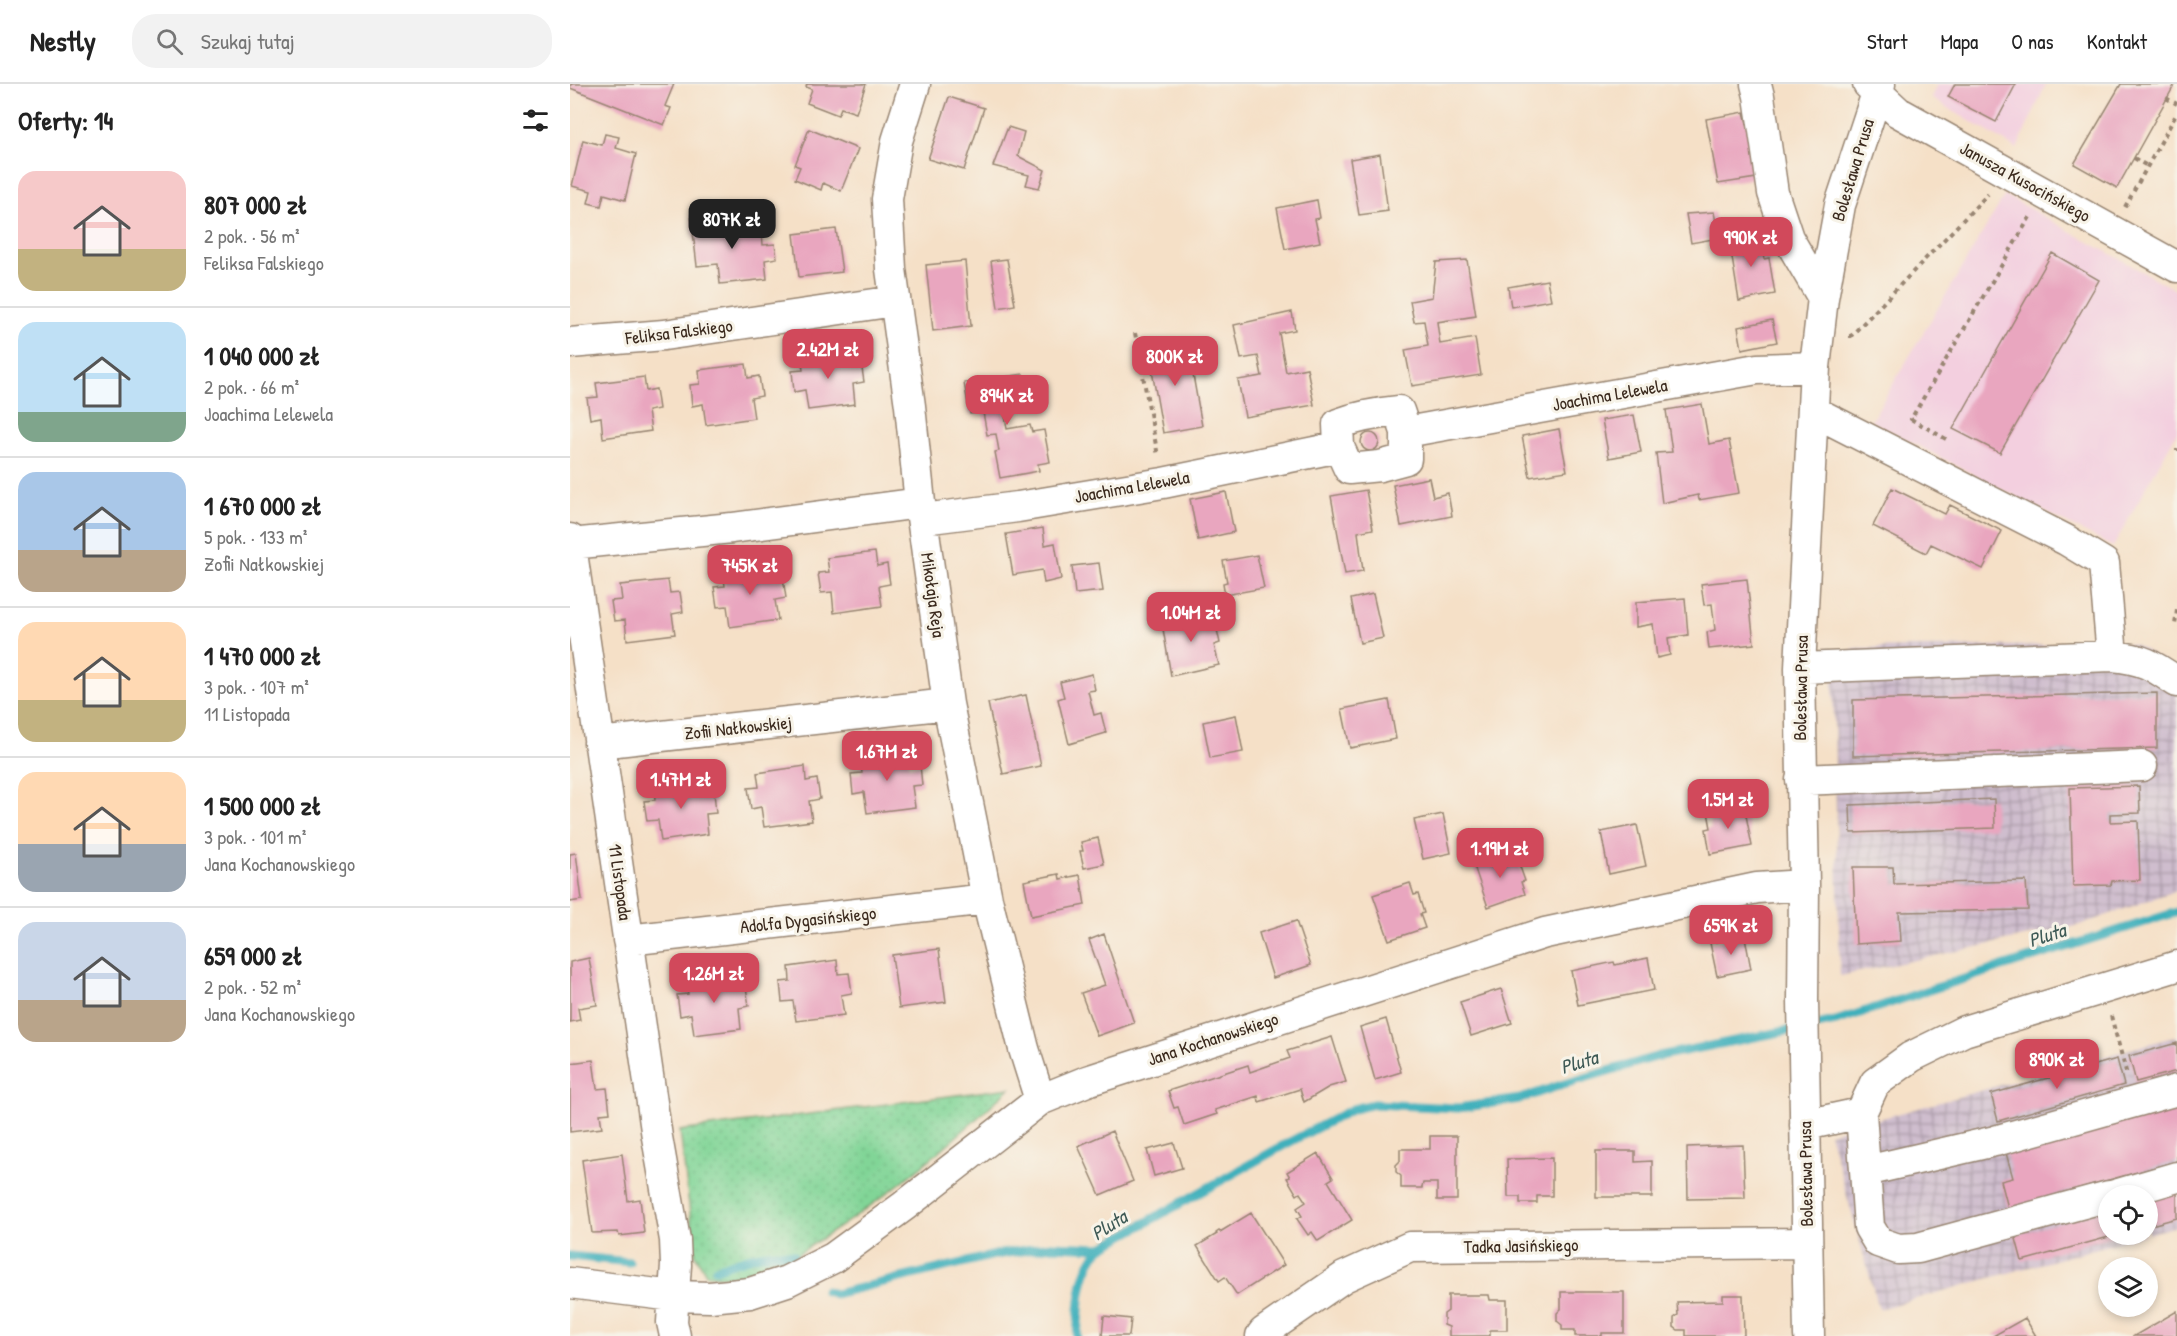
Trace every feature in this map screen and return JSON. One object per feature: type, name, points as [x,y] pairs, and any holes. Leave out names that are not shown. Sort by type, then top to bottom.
[{"type":"street","name":"Mikołaja Reja","points":[[915,84],[897,141],[887,199],[895,301],[948,704],[987,899],[1024,1049],[1040,1100]]},
{"type":"street","points":[[1756,84],[1773,193],[1780,216],[1788,238],[1823,298]]},
{"type":"street","name":"Bolesława Prusa","points":[[1809,1336],[1800,668],[1815,367],[1823,298],[1840,205],[1875,87]]},
{"type":"street","name":"Janusza Kusocińskiego","points":[[1875,87],[1898,112],[2177,267]]},
{"type":"street","name":"Feliksa Falskiego","points":[[570,343],[664,335],[895,301]]},
{"type":"street","name":"Joachima Lelewela","points":[[1406,432],[1756,369],[1815,367]]},
{"type":"street","points":[[1400,411],[1406,432],[1406,459],[1380,466],[1349,469],[1339,447],[1338,423],[1359,416],[1400,411]]},
{"type":"street","points":[[1813,411],[2066,540],[2104,563],[2112,656]]},
{"type":"street","name":"Joachima Lelewela","points":[[571,544],[921,511],[1018,507],[1163,483],[1339,447]]},
{"type":"street","name":"11 Listopada","points":[[570,539],[657,1137],[675,1240],[676,1265],[672,1322],[675,1336]]},
{"type":"street","points":[[1800,668],[2112,656],[2139,659],[2159,669],[2177,682]]},
{"type":"street","name":"Zofii Nałkowskiej","points":[[599,743],[948,704]]},
{"type":"street","points":[[1801,780],[2142,766]]},
{"type":"street","name":"Jana Kochanowskiego","points":[[570,1283],[673,1296],[710,1297],[750,1293],[788,1281],[833,1258],[1040,1100],[1087,1081],[1177,1050],[1545,933],[1757,888],[1804,885]]},
{"type":"street","name":"Adolfa Dygasińskiego","points":[[628,940],[987,899]]},
{"type":"street","points":[[2098,1200],[1918,1248],[1898,1249],[1878,1242],[1869,1227],[1861,1113],[1875,1083],[1911,1057],[1964,1032],[2177,966]]},
{"type":"street","points":[[1866,1171],[1995,1141],[2177,1090]]},
{"type":"street","points":[[1805,1125],[1861,1113]]},
{"type":"street","points":[[2149,1185],[2177,1177]]},
{"type":"street","name":"Tadka Jasińskiego","points":[[1261,1336],[1344,1277],[1410,1246],[1807,1243]]},
{"type":"path","points":[[2166,98],[2177,104]]},
{"type":"path","points":[[2112,231],[2177,113]]},
{"type":"path","points":[[2134,158],[2147,166]]},
{"type":"path","points":[[1818,332],[1851,336],[1996,186],[2006,171]]},
{"type":"path","points":[[1946,439],[1911,418],[2045,193]]},
{"type":"path","points":[[1135,333],[1163,483]]},
{"type":"path","points":[[2177,610],[2175,625],[2177,627]]},
{"type":"path","points":[[2103,988],[2134,1102]]},
{"type":"shaded area","points":[[1937,84],[2046,84],[2017,149],[1931,98]]},
{"type":"shaded area","points":[[2005,195],[2177,291],[2177,432],[2113,547],[1871,421]]},
{"type":"shaded area","points":[[2134,644],[2177,669],[2177,890],[2080,925],[1840,976],[1833,682],[1854,648]]},
{"type":"shaded area","points":[[2177,1036],[2177,1226],[2158,1231],[2158,1185],[2098,1185],[2098,1245],[2109,1245],[1879,1309],[1829,1133]]},
{"type":"green space","points":[[1010,1088],[896,1187],[795,1256],[762,1271],[732,1276],[706,1274],[695,1254],[680,1131]]},
{"type":"building","points":[[571,84],[674,84],[665,106],[671,108],[664,125],[570,88]]},
{"type":"building","points":[[807,84],[866,84],[856,113],[841,108],[838,115],[807,103],[812,89],[806,87]]},
{"type":"building","points":[[1955,84],[2016,84],[1996,122],[1948,97]]},
{"type":"building","points":[[2121,84],[2175,84],[2117,188],[2074,164]]},
{"type":"building","points":[[949,97],[984,108],[964,170],[928,159]]},
{"type":"building","points":[[1744,112],[1752,143],[1756,178],[1718,184],[1706,119]]},
{"type":"building","points":[[1008,127],[1024,132],[1018,156],[1045,170],[1039,188],[1026,185],[1029,175],[993,166]]},
{"type":"building","points":[[809,129],[858,149],[841,191],[823,183],[821,190],[795,179],[800,167],[795,165]]},
{"type":"building","points":[[605,134],[619,137],[616,148],[636,154],[625,200],[604,194],[601,206],[588,203],[591,191],[572,186],[583,140],[602,145]]},
{"type":"building","points":[[1380,154],[1388,211],[1359,215],[1350,159]]},
{"type":"building","points":[[1317,200],[1320,218],[1315,219],[1320,242],[1285,249],[1277,208]]},
{"type":"building","points":[[712,212],[713,230],[761,224],[763,245],[775,244],[777,258],[765,260],[767,279],[720,284],[718,264],[697,266],[691,215]]},
{"type":"building","points":[[1714,212],[1719,238],[1691,243],[1686,214]]},
{"type":"building","points":[[836,229],[842,272],[799,277],[794,234]]},
{"type":"building","points":[[1759,233],[1764,259],[1769,258],[1775,294],[1739,301],[1729,239]]},
{"type":"building","points":[[2052,253],[2099,280],[2000,453],[1953,429]]},
{"type":"building","points":[[1007,259],[1015,305],[998,308],[991,261]]},
{"type":"building","points":[[1467,260],[1476,316],[1437,322],[1440,344],[1475,338],[1481,375],[1412,386],[1405,350],[1428,346],[1424,321],[1414,322],[1410,301],[1432,297],[1436,262]]},
{"type":"building","points":[[965,261],[971,326],[933,331],[926,265]]},
{"type":"building","points":[[1547,280],[1551,300],[1511,307],[1508,287]]},
{"type":"building","points":[[1292,312],[1295,330],[1279,333],[1286,372],[1307,368],[1314,405],[1245,417],[1238,380],[1262,376],[1258,356],[1241,359],[1234,325]]},
{"type":"building","points":[[1772,320],[1777,342],[1742,349],[1738,327]]},
{"type":"building","points":[[1187,341],[1202,426],[1163,433],[1148,348]]},
{"type":"building","points":[[849,350],[850,364],[861,362],[864,382],[853,384],[855,404],[808,410],[805,390],[794,392],[792,371],[803,370],[801,356]]},
{"type":"building","points":[[746,364],[748,378],[759,376],[762,396],[751,398],[754,418],[706,425],[703,404],[692,406],[690,385],[700,384],[699,370]]},
{"type":"building","points":[[1023,374],[1026,391],[1002,395],[1007,429],[1030,425],[1032,432],[1044,430],[1050,462],[1038,464],[1039,471],[1000,478],[995,452],[999,451],[996,434],[987,435],[983,412],[970,414],[964,383]]},
{"type":"building","points":[[644,377],[646,391],[656,389],[659,409],[648,411],[651,431],[603,438],[601,417],[590,419],[587,398],[598,397],[596,383]]},
{"type":"building","points":[[1702,404],[1709,444],[1729,440],[1739,493],[1699,500],[1698,495],[1662,503],[1656,453],[1672,452],[1666,410]]},
{"type":"building","points":[[1634,415],[1641,452],[1609,458],[1602,420]]},
{"type":"building","points":[[1559,429],[1567,471],[1530,477],[1522,436]]},
{"type":"building","points":[[1370,433],[1376,436],[1379,442],[1376,448],[1370,451],[1364,448],[1361,442],[1364,436]]},
{"type":"building","points":[[1429,478],[1433,497],[1448,493],[1452,516],[1401,526],[1393,485]]},
{"type":"building","points":[[1892,488],[1945,514],[1950,505],[2002,531],[1983,569],[1931,544],[1926,553],[1873,526]]},
{"type":"building","points":[[1366,490],[1373,529],[1358,532],[1363,571],[1345,574],[1331,496]]},
{"type":"building","points":[[1226,492],[1234,532],[1198,540],[1190,499]]},
{"type":"building","points":[[1043,528],[1045,545],[1055,543],[1061,579],[1044,583],[1042,570],[1013,575],[1006,534]]},
{"type":"building","points":[[875,552],[877,566],[887,564],[890,584],[879,586],[882,606],[834,613],[832,592],[821,593],[818,573],[829,572],[827,558]]},
{"type":"building","points":[[1257,555],[1264,588],[1225,595],[1223,583],[1227,582],[1223,561]]},
{"type":"building","points":[[1099,563],[1103,591],[1075,594],[1072,566]]},
{"type":"building","points":[[771,566],[773,579],[783,578],[786,598],[775,600],[778,620],[730,627],[727,606],[717,607],[714,587],[725,586],[723,572]]},
{"type":"building","points":[[1747,579],[1754,644],[1709,649],[1707,632],[1715,630],[1712,604],[1704,605],[1701,584]]},
{"type":"building","points":[[668,580],[670,593],[680,592],[683,612],[672,614],[675,634],[627,640],[625,620],[614,621],[611,601],[622,600],[620,585]]},
{"type":"building","points":[[1373,594],[1383,638],[1360,643],[1351,599]]},
{"type":"building","points":[[1685,598],[1688,635],[1668,638],[1670,655],[1657,658],[1653,624],[1636,627],[1636,602]]},
{"type":"building","points":[[1213,612],[1220,643],[1214,645],[1219,665],[1171,676],[1162,623]]},
{"type":"building","points":[[1092,674],[1095,690],[1088,691],[1094,715],[1101,713],[1106,733],[1069,744],[1058,699],[1064,697],[1060,682]]},
{"type":"building","points":[[2157,693],[2157,748],[1853,756],[1853,700]]},
{"type":"building","points":[[1026,695],[1041,766],[1003,774],[988,703]]},
{"type":"building","points":[[1389,700],[1396,739],[1350,748],[1342,709]]},
{"type":"building","points":[[1236,715],[1243,752],[1210,758],[1203,722]]},
{"type":"building","points":[[907,752],[909,766],[920,765],[922,785],[912,786],[915,807],[867,813],[864,792],[853,794],[851,774],[862,773],[860,758]]},
{"type":"building","points":[[805,766],[806,781],[817,779],[820,799],[809,801],[812,821],[764,827],[761,807],[751,809],[748,788],[759,787],[757,773]]},
{"type":"building","points":[[701,780],[703,794],[714,792],[716,813],[706,814],[708,834],[661,841],[658,820],[647,821],[644,801],[655,800],[654,786]]},
{"type":"building","points":[[2139,786],[2140,813],[2110,814],[2110,822],[2138,821],[2140,880],[2112,881],[2111,885],[2073,886],[2070,788]]},
{"type":"building","points":[[1994,799],[1995,828],[1851,833],[1850,805]]},
{"type":"building","points":[[1744,805],[1752,846],[1710,854],[1706,829],[1711,828],[1708,812]]},
{"type":"building","points":[[1443,814],[1451,853],[1423,859],[1414,820]]},
{"type":"building","points":[[1637,825],[1646,866],[1609,874],[1601,832]]},
{"type":"building","points":[[1098,838],[1104,864],[1084,868],[1080,851],[1083,851],[1081,842]]},
{"type":"building","points":[[1511,851],[1515,865],[1519,864],[1525,881],[1521,882],[1525,894],[1488,907],[1473,863]]},
{"type":"building","points":[[576,853],[582,900],[570,902],[570,854]]},
{"type":"building","points":[[1853,867],[1893,867],[1894,884],[2026,881],[2028,910],[1899,912],[1901,941],[1856,944]]},
{"type":"building","points":[[1059,874],[1060,879],[1080,875],[1085,905],[1031,916],[1024,881]]},
{"type":"building","points":[[1410,883],[1414,895],[1418,894],[1424,913],[1420,914],[1425,928],[1389,940],[1373,895]]},
{"type":"building","points":[[1296,921],[1311,965],[1273,978],[1259,933]]},
{"type":"building","points":[[1104,934],[1134,1023],[1097,1036],[1081,993],[1105,985],[1089,940]]},
{"type":"building","points":[[1745,937],[1751,969],[1717,976],[1710,943]]},
{"type":"building","points":[[939,949],[946,1002],[899,1008],[892,955]]},
{"type":"building","points":[[589,958],[597,1005],[578,1008],[580,1020],[570,1022],[570,962]]},
{"type":"building","points":[[1648,958],[1654,990],[1578,1005],[1571,971]]},
{"type":"building","points":[[837,960],[838,974],[849,973],[852,993],[841,995],[844,1015],[796,1021],[793,1001],[782,1002],[780,982],[790,981],[789,967]]},
{"type":"building","points":[[734,974],[736,988],[746,987],[749,1006],[739,1008],[741,1029],[694,1035],[691,1014],[680,1016],[677,995],[688,994],[686,980]]},
{"type":"building","points":[[1501,989],[1512,1023],[1471,1036],[1460,1002]]},
{"type":"building","points":[[1386,1019],[1401,1072],[1375,1080],[1360,1027]]},
{"type":"building","points":[[1332,1037],[1346,1082],[1329,1087],[1304,1102],[1300,1089],[1259,1102],[1258,1096],[1215,1110],[1217,1114],[1184,1125],[1178,1107],[1174,1108],[1168,1091],[1248,1065],[1250,1072],[1290,1058],[1287,1051]]},
{"type":"building","points":[[2177,1043],[2177,1071],[2136,1082],[2129,1056]]},
{"type":"building","points":[[2117,1059],[2124,1085],[1998,1121],[1991,1094]]},
{"type":"building","points":[[593,1060],[597,1089],[607,1088],[610,1113],[600,1114],[602,1128],[570,1132],[570,1063]]},
{"type":"building","points":[[2177,1105],[2177,1161],[2008,1208],[2001,1181],[2013,1178],[2006,1153]]},
{"type":"building","points":[[1112,1131],[1133,1181],[1100,1195],[1078,1146]]},
{"type":"building","points":[[1430,1136],[1457,1136],[1457,1200],[1437,1200],[1437,1183],[1423,1183],[1422,1188],[1401,1188],[1401,1176],[1396,1172],[1396,1165],[1400,1161],[1400,1149],[1430,1149]]},
{"type":"building","points":[[1174,1143],[1182,1168],[1154,1176],[1147,1150]]},
{"type":"building","points":[[1743,1145],[1745,1198],[1688,1199],[1687,1147]]},
{"type":"building","points":[[1596,1151],[1635,1151],[1635,1162],[1652,1161],[1652,1197],[1596,1197]]},
{"type":"building","points":[[1318,1153],[1333,1178],[1328,1181],[1352,1220],[1318,1241],[1312,1232],[1308,1235],[1297,1219],[1302,1216],[1297,1208],[1306,1202],[1300,1193],[1297,1195],[1287,1178],[1290,1177],[1287,1172]]},
{"type":"building","points":[[622,1154],[628,1201],[640,1199],[644,1233],[619,1236],[618,1232],[592,1233],[582,1160]]},
{"type":"building","points":[[1552,1158],[1552,1196],[1537,1196],[1537,1203],[1520,1203],[1520,1197],[1508,1197],[1507,1159]]},
{"type":"building","points":[[2177,1190],[2177,1218],[2158,1223],[2158,1195]]},
{"type":"building","points":[[2098,1212],[2098,1240],[2022,1261],[2015,1235]]},
{"type":"building","points":[[1251,1213],[1284,1265],[1237,1295],[1225,1277],[1219,1281],[1197,1246]]},
{"type":"building","points":[[1561,1292],[1624,1292],[1624,1333],[1575,1336],[1575,1330],[1562,1330],[1562,1325],[1557,1321],[1557,1313],[1561,1309]]},
{"type":"building","points":[[1448,1295],[1489,1295],[1490,1300],[1507,1300],[1507,1330],[1490,1330],[1490,1336],[1449,1336],[1449,1327],[1444,1325],[1444,1314],[1448,1311]]},
{"type":"building","points":[[1723,1295],[1743,1295],[1744,1336],[1686,1336],[1686,1330],[1678,1330],[1674,1327],[1674,1318],[1678,1315],[1677,1302],[1723,1301]]},
{"type":"building","points":[[2177,1311],[2177,1336],[2134,1336]]},
{"type":"building","points":[[1104,1316],[1131,1319],[1129,1336],[1102,1336]]},
{"type":"building","points":[[2025,1318],[2036,1336],[1993,1336]]},
{"type":"waterway","name":"Pluta","points":[[1077,1336],[1084,1278],[1093,1257],[1101,1248],[1353,1109],[1374,1104],[1458,1108],[1520,1099],[1659,1056],[1836,1021],[2177,912]]},
{"type":"waterway","points":[[826,1291],[835,1294],[995,1255],[1051,1246],[1101,1248]]},
{"type":"waterway","points":[[716,1269],[763,1254],[793,1255]]},
{"type":"waterway","points":[[570,1256],[629,1262]]}]
